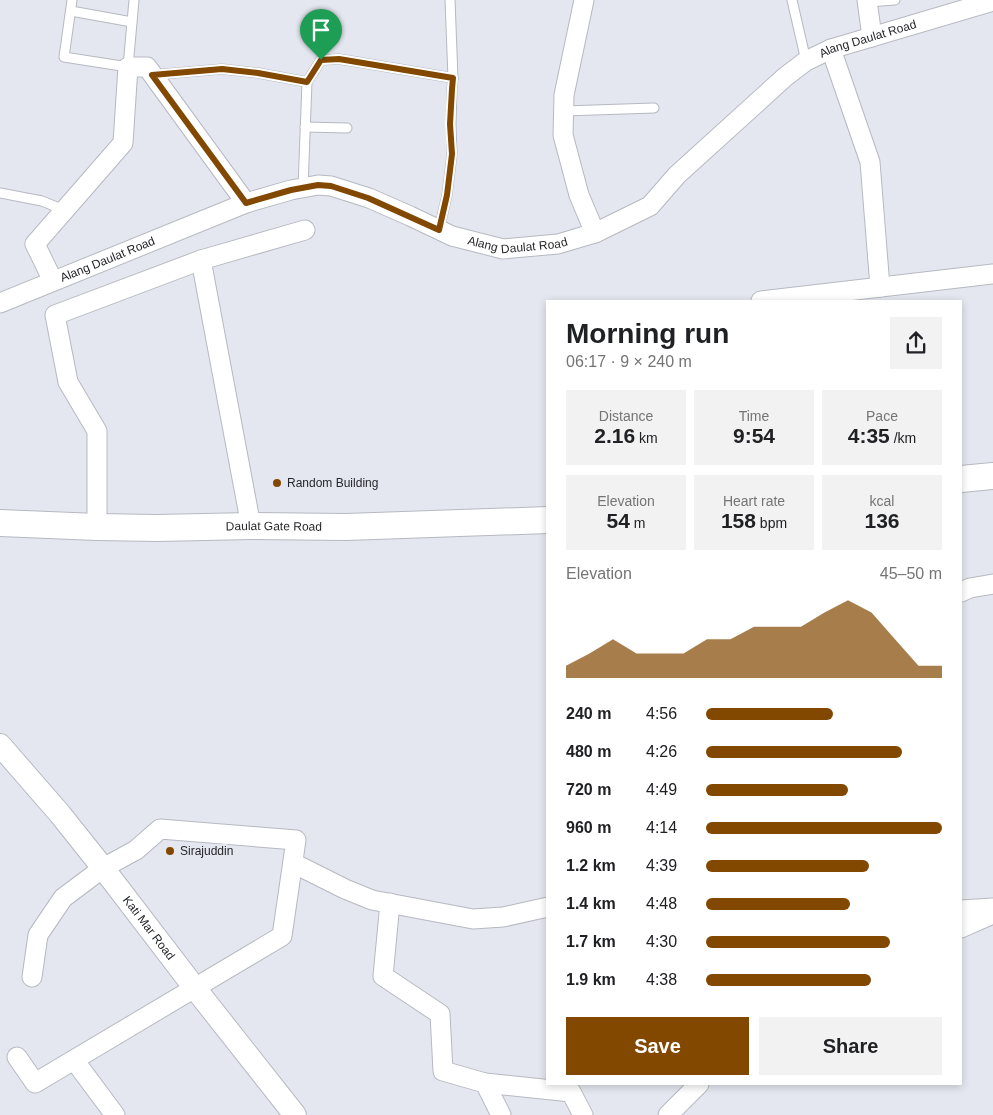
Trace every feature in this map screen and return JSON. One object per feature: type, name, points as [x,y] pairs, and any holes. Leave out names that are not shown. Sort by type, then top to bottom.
[{"type":"main road","points":[[962,480],[993,476]]},
{"type":"main road","name":"Daulat Gate Road","points":[[0,523],[157,528],[251,526],[346,527],[546,520]]},
{"type":"street","points":[[584,0],[564,94],[563,135],[579,194],[595,233]]},
{"type":"street","points":[[867,1],[872,37]]},
{"type":"street","name":"Alang Daulat Road","points":[[0,303],[246,203],[291,190],[318,185],[331,186],[368,198],[452,236],[503,250],[558,244],[595,233],[650,206],[678,175],[785,77],[806,61],[831,49],[993,1]]},
{"type":"street","points":[[831,49],[870,162],[880,287]]},
{"type":"street","points":[[53,281],[35,244],[123,143],[128,67],[147,67],[246,203]]},
{"type":"street","points":[[97,527],[96,431],[68,382],[55,314],[201,260],[305,230]]},
{"type":"street","points":[[201,260],[251,526]]},
{"type":"street","points":[[770,300],[993,274]]},
{"type":"street","points":[[962,592],[970,588],[993,584]]},
{"type":"street","name":"Kati Mar Road","points":[[0,745],[60,814],[295,1115]]},
{"type":"street","points":[[18,1057],[35,1083],[282,936],[296,840],[160,829],[136,850],[103,868],[63,898],[38,935],[32,977]]},
{"type":"street","points":[[293,863],[372,900],[473,918],[502,917],[546,907]]},
{"type":"street","points":[[390,903],[383,976],[440,1014],[443,1071],[484,1083],[571,1092],[583,1115]]},
{"type":"street","points":[[962,910],[993,908]]},
{"type":"street","points":[[962,928],[993,914]]},
{"type":"street","points":[[74,1060],[115,1115]]},
{"type":"street","points":[[484,1083],[501,1115]]},
{"type":"street","points":[[668,1115],[698,1085]]},
{"type":"lane","points":[[72,0],[64,57],[128,67],[134,0]]},
{"type":"lane","points":[[439,230],[447,195],[452,154],[450,124],[453,78],[450,0]]},
{"type":"lane","points":[[792,0],[806,61]]},
{"type":"lane","points":[[867,1],[895,0]]},
{"type":"lane","points":[[71,11],[132,22]]},
{"type":"lane","points":[[303,188],[307,82],[321,60],[339,59],[453,78]]},
{"type":"lane","points":[[152,75],[222,69],[307,82]]},
{"type":"lane","points":[[564,110],[654,108]]},
{"type":"lane","points":[[305,127],[347,128]]},
{"type":"lane","points":[[0,193],[42,201],[65,210]]},
{"type":"place","name":"Random Building","points":[[277,483]]},
{"type":"place","name":"Sirajuddin","points":[[170,851]]},
{"type":"route","points":[[339,59],[453,78],[450,124],[452,154],[447,195],[439,230],[368,198],[331,186],[318,185],[291,190],[246,203],[152,75],[222,69],[307,82],[321,60],[339,59]]}]
